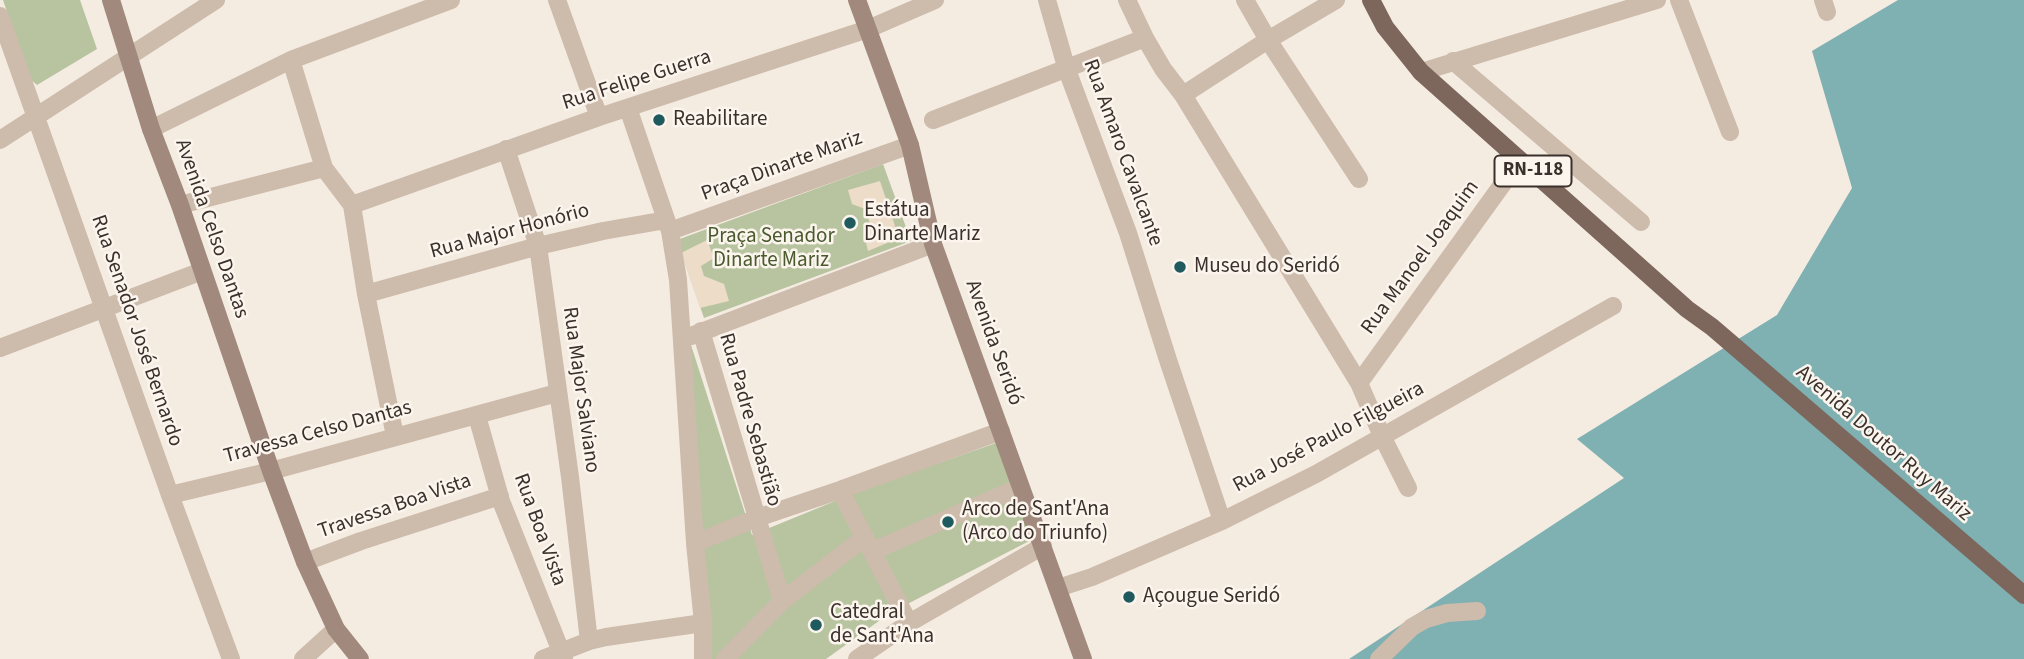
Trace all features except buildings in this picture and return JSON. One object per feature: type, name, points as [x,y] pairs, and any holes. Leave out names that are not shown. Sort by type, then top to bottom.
[{"type":"main road","name":"Avenida Celso Dantas","points":[[111,0],[151,129],[305,562],[336,629],[360,659]]},
{"type":"main road","name":"Avenida Seridó","points":[[857,0],[910,145],[933,244],[1083,659]]},
{"type":"main road","name":"RN-118","points":[[1371,0],[1385,27],[1421,72],[1520,160]]},
{"type":"main road","name":"Avenida Doutor Ruy Mariz","points":[[1520,160],[1687,309],[1712,327],[2024,595]]},
{"type":"street","points":[[0,139],[216,0]]},
{"type":"street","points":[[151,129],[290,60],[451,0]]},
{"type":"street","points":[[557,0],[599,117]]},
{"type":"street","name":"Rua Felipe Guerra","points":[[352,205],[599,117],[868,29],[935,0]]},
{"type":"street","name":"Rua Amaro Cavalcante","points":[[1047,0],[1067,70],[1128,233],[1222,521]]},
{"type":"street","points":[[1127,0],[1163,69],[1183,94],[1359,383],[1408,488]]},
{"type":"street","points":[[1245,0],[1359,179]]},
{"type":"street","points":[[1183,94],[1336,0]]},
{"type":"street","points":[[1421,72],[1657,0]]},
{"type":"street","points":[[1679,0],[1730,131]]},
{"type":"street","name":"Rua Senador José Bernardo","points":[[0,16],[170,495],[232,659]]},
{"type":"street","points":[[933,120],[1145,38]]},
{"type":"street","points":[[290,60],[324,169],[352,205],[366,294],[395,436]]},
{"type":"street","points":[[1452,61],[1641,222]]},
{"type":"street","name":"Rua Padre Sebastião","points":[[628,108],[668,225],[678,280],[695,543],[703,623],[703,659]]},
{"type":"street","name":"Praça Dinarte Mariz","points":[[668,225],[910,145]]},
{"type":"street","name":"Rua Major Salviano","points":[[506,149],[538,246],[572,491],[589,641]]},
{"type":"street","name":"Rua Manoel Joaquim","points":[[1359,383],[1520,160]]},
{"type":"street","points":[[180,205],[324,169]]},
{"type":"street","name":"Rua Major Honório","points":[[366,294],[538,246],[603,231],[668,225]]},
{"type":"street","points":[[701,331],[933,244]]},
{"type":"street","points":[[0,348],[202,271]]},
{"type":"street","name":"Rua José Paulo Filgueira","points":[[1058,588],[1092,578],[1222,521],[1316,474],[1612,306]]},
{"type":"street","name":"Rua Padre Sebastião","points":[[682,341],[701,331],[757,519],[695,543]]},
{"type":"street","name":"Travessa Celso Dantas","points":[[170,495],[271,471],[557,393]]},
{"type":"street","name":"Rua Boa Vista","points":[[477,415],[500,496],[562,656]]},
{"type":"street","points":[[782,601],[757,519],[1001,430]]},
{"type":"street","points":[[735,655],[782,601],[869,544],[1020,487]]},
{"type":"street","points":[[840,490],[909,623]]},
{"type":"street","name":"Travessa Boa Vista","points":[[305,562],[500,496]]},
{"type":"street","points":[[857,659],[909,623],[1043,546]]},
{"type":"street","points":[[1379,659],[1412,627],[1426,619],[1447,613],[1477,611]]},
{"type":"street","points":[[543,659],[562,656],[589,641],[703,623]]},
{"type":"street","points":[[303,659],[336,629]]},
{"type":"green space","points":[[3,0],[80,0],[97,49],[37,85],[29,78]]},
{"type":"green space","name":"Praça Senador Dinarte Mariz","points":[[883,164],[911,241],[704,318],[677,240]]},
{"type":"green space","points":[[682,317],[752,535],[867,488],[999,442],[1037,537],[890,613],[826,659],[711,659]]},
{"type":"shaded area","points":[[880,181],[899,238],[868,251],[864,234],[871,226],[865,209],[852,204],[848,190]]},
{"type":"shaded area","points":[[707,240],[714,258],[701,266],[704,276],[724,284],[729,301],[700,308],[681,253]]},
{"type":"water","points":[[1898,0],[2024,0],[2024,659],[1349,659],[1624,478],[1577,439],[1777,315],[1852,188],[1812,51]]},
{"type":"place","name":"Reabilitare","points":[[659,120]]},
{"type":"place","name":"Estátua Dinarte Mariz","points":[[850,223]]},
{"type":"place","name":"Museu do Seridó","points":[[1180,267]]},
{"type":"place","name":"Arco de Sant'Ana (Arco do Triunfo)","points":[[948,522]]},
{"type":"place","name":"Açougue Seridó","points":[[1129,597]]},
{"type":"place","name":"Catedral de Sant'Ana","points":[[816,625]]}]
